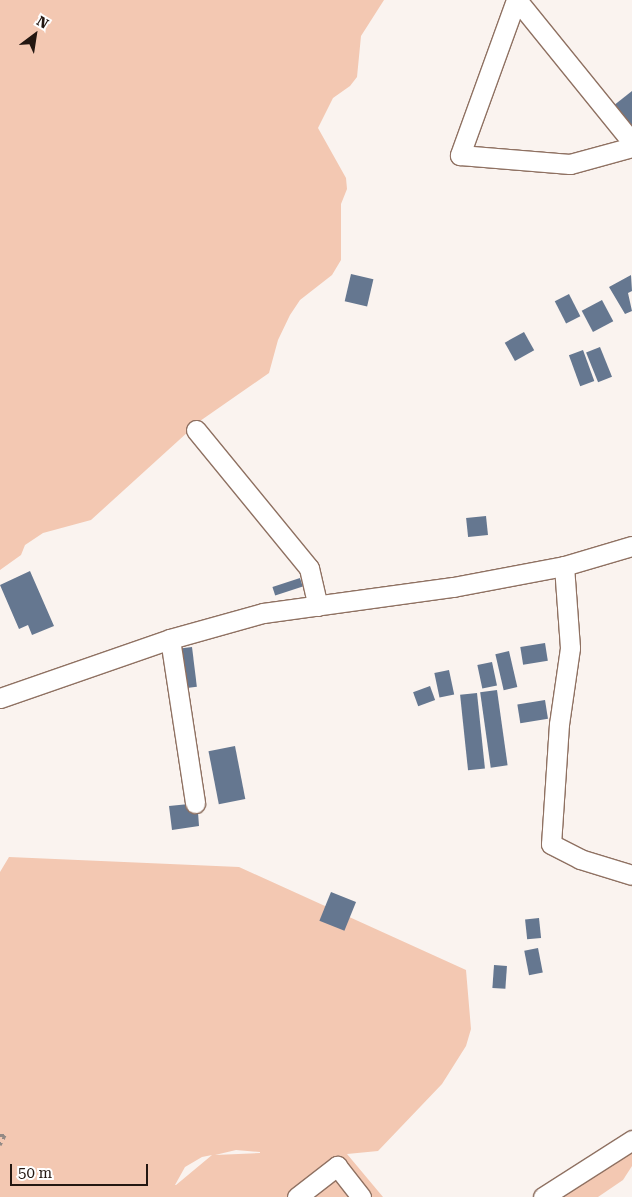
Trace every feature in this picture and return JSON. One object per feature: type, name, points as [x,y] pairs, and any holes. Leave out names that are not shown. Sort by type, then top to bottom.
[{"type":"street","points":[[517,0],[632,142]]},
{"type":"street","points":[[517,0],[460,155],[570,164],[632,147]]},
{"type":"street","points":[[196,430],[309,568],[318,606]]},
{"type":"street","points":[[0,698],[170,639],[263,613],[453,587],[564,566],[632,546]]},
{"type":"street","points":[[564,566],[570,648],[559,724],[551,844],[580,859],[632,874]]},
{"type":"street","points":[[170,639],[195,803]]},
{"type":"street","points":[[545,1196],[632,1140]]},
{"type":"street","points":[[297,1197],[337,1166],[360,1197]]},
{"type":"street","points":[[545,1196],[568,1197]]},
{"type":"path","points":[[0,1135],[5,1135],[0,1145]]},
{"type":"shaded area","points":[[0,0],[384,0],[361,36],[357,77],[350,86],[333,98],[318,128],[346,178],[347,189],[341,204],[341,260],[332,275],[300,300],[290,315],[278,340],[269,373],[200,421],[91,520],[43,533],[25,545],[21,555],[0,570]]},
{"type":"shaded area","points":[[9,857],[239,867],[466,970],[471,1029],[466,1046],[442,1084],[378,1151],[347,1154],[383,1197],[0,1197],[0,872]],"holes":[[[236,1150],[260,1152],[260,1153],[215,1155]],[[212,1155],[176,1185],[175,1185],[185,1167],[202,1157]]]},
{"type":"shaded area","points":[[632,1138],[632,1166],[623,1180],[598,1197],[535,1197]]},
{"type":"building","points":[[632,91],[632,128],[613,106]]},
{"type":"building","points":[[351,274],[373,279],[367,306],[345,301]]},
{"type":"building","points":[[631,275],[632,291],[628,293],[632,311],[625,314],[609,287]]},
{"type":"building","points":[[569,294],[580,316],[566,324],[555,301]]},
{"type":"building","points":[[602,300],[613,321],[593,332],[582,311]]},
{"type":"building","points":[[524,332],[534,350],[515,361],[505,343]]},
{"type":"building","points":[[600,347],[612,377],[598,382],[586,353]]},
{"type":"building","points":[[583,350],[594,381],[580,386],[569,355]]},
{"type":"building","points":[[486,516],[488,535],[468,537],[466,518]]},
{"type":"building","points":[[30,571],[54,626],[32,635],[28,625],[19,629],[0,585]]},
{"type":"building","points":[[300,578],[303,587],[275,596],[272,587]]},
{"type":"building","points":[[545,643],[548,661],[523,665],[520,647]]},
{"type":"building","points":[[192,647],[197,687],[181,689],[176,649]]},
{"type":"building","points":[[509,651],[517,687],[504,690],[495,654]]},
{"type":"building","points":[[492,662],[497,685],[482,689],[477,665]]},
{"type":"building","points":[[449,670],[454,694],[440,698],[434,673]]},
{"type":"building","points":[[430,686],[435,700],[418,706],[413,692]]},
{"type":"building","points":[[497,690],[508,765],[491,768],[480,692]]},
{"type":"building","points":[[477,693],[485,769],[468,770],[460,695]]},
{"type":"building","points":[[545,700],[548,719],[520,723],[517,704]]},
{"type":"building","points":[[235,746],[245,799],[219,804],[208,751]]},
{"type":"building","points":[[189,804],[190,813],[198,812],[199,826],[172,830],[169,806]]},
{"type":"building","points":[[331,892],[356,902],[344,931],[319,921]]},
{"type":"building","points":[[539,918],[541,938],[527,939],[525,919]]},
{"type":"building","points":[[538,948],[543,973],[529,975],[524,951]]},
{"type":"building","points":[[494,965],[507,966],[505,989],[492,988]]}]
